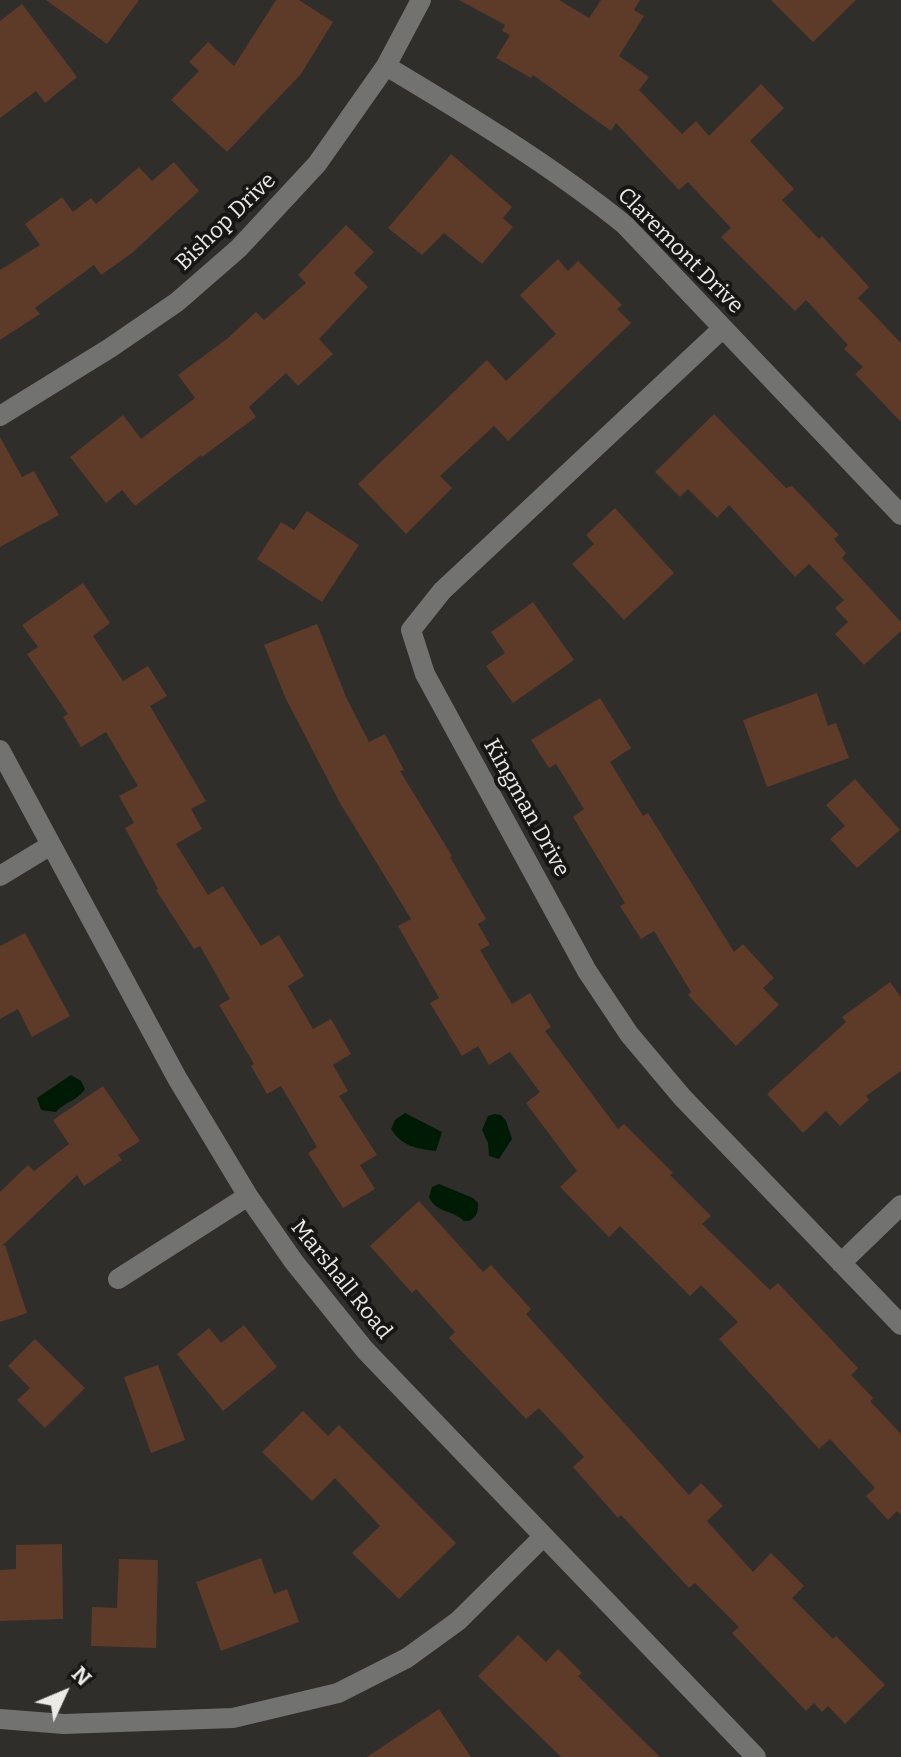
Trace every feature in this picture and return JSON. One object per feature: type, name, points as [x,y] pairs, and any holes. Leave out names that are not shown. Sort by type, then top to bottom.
[{"type":"street","name":"Bishop Drive","points":[[0,416],[177,302],[239,248],[317,164],[386,66],[421,0]]},
{"type":"street","name":"Claremont Drive","points":[[386,66],[585,192],[625,225],[901,515]]},
{"type":"street","name":"Kingman Drive","points":[[723,328],[442,591],[411,630],[425,674],[587,971],[629,1034],[682,1097],[901,1325]]},
{"type":"street","name":"Marshall Road","points":[[0,750],[177,1078],[248,1196],[294,1262],[365,1350],[756,1757]]},
{"type":"street","points":[[0,876],[51,845]]},
{"type":"street","points":[[118,1279],[248,1196]]},
{"type":"street","points":[[841,1263],[901,1205]]},
{"type":"street","points":[[0,1719],[64,1724],[233,1718],[338,1693],[407,1658],[458,1621],[544,1536]]},
{"type":"shaded area","points":[[71,1075],[81,1081],[85,1089],[82,1093],[56,1112],[41,1110],[37,1098]]},
{"type":"shaded area","points":[[405,1113],[442,1132],[436,1151],[410,1146],[391,1129],[395,1120]]},
{"type":"shaded area","points":[[501,1115],[506,1121],[512,1139],[499,1159],[489,1156],[488,1143],[482,1130],[488,1116]]},
{"type":"shaded area","points":[[439,1184],[473,1198],[478,1203],[474,1218],[464,1221],[436,1206],[429,1197],[432,1187]]},
{"type":"building","points":[[46,0],[139,0],[107,44]]},
{"type":"building","points":[[276,0],[299,0],[333,22],[301,74],[227,152],[171,100],[199,71],[189,62],[208,42],[234,66]]},
{"type":"building","points":[[459,0],[559,0],[589,18],[601,0],[640,0],[634,10],[644,16],[619,56],[649,77],[639,90],[682,134],[696,121],[709,136],[761,84],[784,108],[750,141],[794,189],[782,200],[819,239],[822,236],[869,287],[858,298],[901,343],[901,422],[855,374],[863,367],[844,349],[848,345],[806,300],[795,311],[721,237],[731,228],[688,182],[679,190],[616,123],[611,131],[533,75],[531,78],[496,58],[510,35],[502,31],[505,25]]},
{"type":"building","points":[[771,0],[856,0],[813,42]]},
{"type":"building","points":[[22,4],[77,77],[45,103],[36,91],[0,118],[0,21]]},
{"type":"building","points":[[451,154],[512,207],[503,218],[513,227],[482,264],[444,233],[422,255],[388,228]]},
{"type":"building","points":[[174,162],[199,191],[132,253],[101,275],[94,265],[35,308],[40,314],[0,340],[0,270],[40,245],[25,224],[62,197],[73,212],[91,198],[96,204],[139,167],[152,181]]},
{"type":"building","points":[[346,225],[374,252],[354,273],[368,287],[319,339],[333,354],[298,386],[286,373],[249,407],[256,417],[135,506],[122,490],[106,503],[70,457],[123,415],[141,439],[195,398],[178,375],[228,338],[256,312],[264,320],[306,283],[298,275]]},
{"type":"building","points":[[558,259],[568,271],[578,261],[622,305],[617,309],[631,323],[508,441],[494,426],[440,476],[452,488],[406,534],[358,484],[487,360],[506,381],[556,334],[520,295]]},
{"type":"building","points":[[714,414],[786,488],[792,486],[839,535],[834,539],[846,553],[842,558],[901,622],[901,631],[864,665],[835,634],[848,622],[835,608],[844,600],[809,564],[795,577],[729,505],[717,518],[688,489],[680,497],[655,472]]},
{"type":"building","points":[[0,437],[22,477],[34,471],[59,515],[0,547]]},
{"type":"building","points":[[615,508],[674,573],[624,620],[572,564],[594,544],[586,535]]},
{"type":"building","points":[[307,511],[359,545],[322,602],[257,559],[281,522],[294,530]]},
{"type":"building","points":[[83,583],[110,623],[93,636],[123,681],[148,666],[167,696],[150,706],[206,801],[191,809],[202,829],[176,844],[208,895],[223,886],[261,946],[279,935],[304,976],[288,986],[313,1029],[331,1019],[351,1054],[333,1065],[348,1091],[339,1096],[377,1155],[360,1165],[375,1189],[343,1208],[308,1153],[317,1147],[281,1086],[267,1094],[251,1066],[254,1064],[219,1005],[230,999],[200,946],[194,949],[156,890],[125,828],[134,823],[119,796],[138,786],[106,732],[81,747],[63,717],[68,714],[27,654],[38,647],[22,625]]},
{"type":"building","points":[[533,602],[574,660],[513,703],[486,666],[505,653],[491,632]]},
{"type":"building","points":[[317,624],[346,697],[369,742],[385,734],[404,770],[400,771],[486,919],[478,924],[490,945],[480,950],[512,1004],[530,993],[551,1027],[545,1031],[618,1129],[624,1124],[673,1173],[670,1175],[711,1216],[702,1224],[770,1290],[778,1283],[858,1368],[851,1375],[901,1434],[901,1515],[897,1511],[888,1520],[866,1496],[875,1488],[830,1439],[819,1449],[719,1339],[738,1322],[701,1285],[690,1296],[620,1226],[609,1237],[560,1187],[577,1171],[526,1103],[540,1092],[510,1052],[489,1065],[478,1046],[462,1056],[430,1003],[439,998],[398,926],[411,919],[340,803],[286,699],[264,645]]},
{"type":"building","points":[[817,693],[828,726],[836,723],[849,758],[767,787],[743,720]]},
{"type":"building","points":[[600,698],[631,748],[610,762],[643,816],[648,813],[734,952],[743,944],[774,978],[763,988],[779,1005],[736,1046],[688,995],[691,992],[654,931],[641,939],[620,906],[625,903],[573,817],[584,809],[556,764],[549,768],[531,740]]},
{"type":"building","points":[[855,779],[900,830],[857,868],[830,839],[845,826],[826,805]]},
{"type":"building","points":[[25,933],[70,1016],[32,1037],[18,1009],[0,1019],[0,946]]},
{"type":"building","points":[[890,982],[901,997],[901,1071],[866,1096],[869,1100],[840,1126],[826,1111],[803,1133],[767,1094],[846,1022],[842,1017]]},
{"type":"building","points":[[103,1086],[140,1141],[118,1155],[122,1160],[84,1186],[77,1175],[2,1246],[5,1245],[27,1313],[0,1322],[0,1192],[28,1165],[34,1171],[69,1144],[53,1120]]},
{"type":"building","points":[[419,1201],[483,1272],[491,1265],[531,1309],[526,1314],[689,1495],[701,1483],[723,1506],[707,1521],[753,1572],[771,1553],[804,1586],[792,1598],[885,1685],[845,1724],[828,1706],[822,1712],[814,1703],[806,1711],[732,1633],[739,1627],[695,1583],[689,1588],[621,1515],[618,1518],[573,1467],[584,1457],[539,1408],[526,1419],[449,1338],[455,1332],[416,1289],[412,1293],[370,1246]]},
{"type":"building","points":[[244,1325],[277,1367],[223,1411],[177,1354],[209,1328],[221,1343]]},
{"type":"building","points":[[35,1339],[85,1388],[45,1428],[17,1400],[30,1388],[8,1366]]},
{"type":"building","points":[[158,1365],[185,1440],[151,1453],[124,1377]]},
{"type":"building","points":[[303,1411],[328,1436],[339,1425],[456,1543],[399,1599],[352,1553],[380,1526],[335,1478],[312,1501],[262,1452]]},
{"type":"building","points":[[62,1544],[63,1619],[0,1621],[0,1570],[16,1569],[16,1545]]},
{"type":"building","points":[[261,1558],[274,1594],[287,1589],[299,1622],[221,1651],[196,1582]]},
{"type":"building","points":[[119,1559],[158,1560],[156,1648],[91,1646],[92,1607],[117,1608]]},
{"type":"building","points":[[518,1635],[546,1662],[558,1649],[582,1673],[578,1676],[660,1757],[561,1757],[478,1676]]},
{"type":"building","points":[[439,1709],[471,1757],[367,1757]]}]
